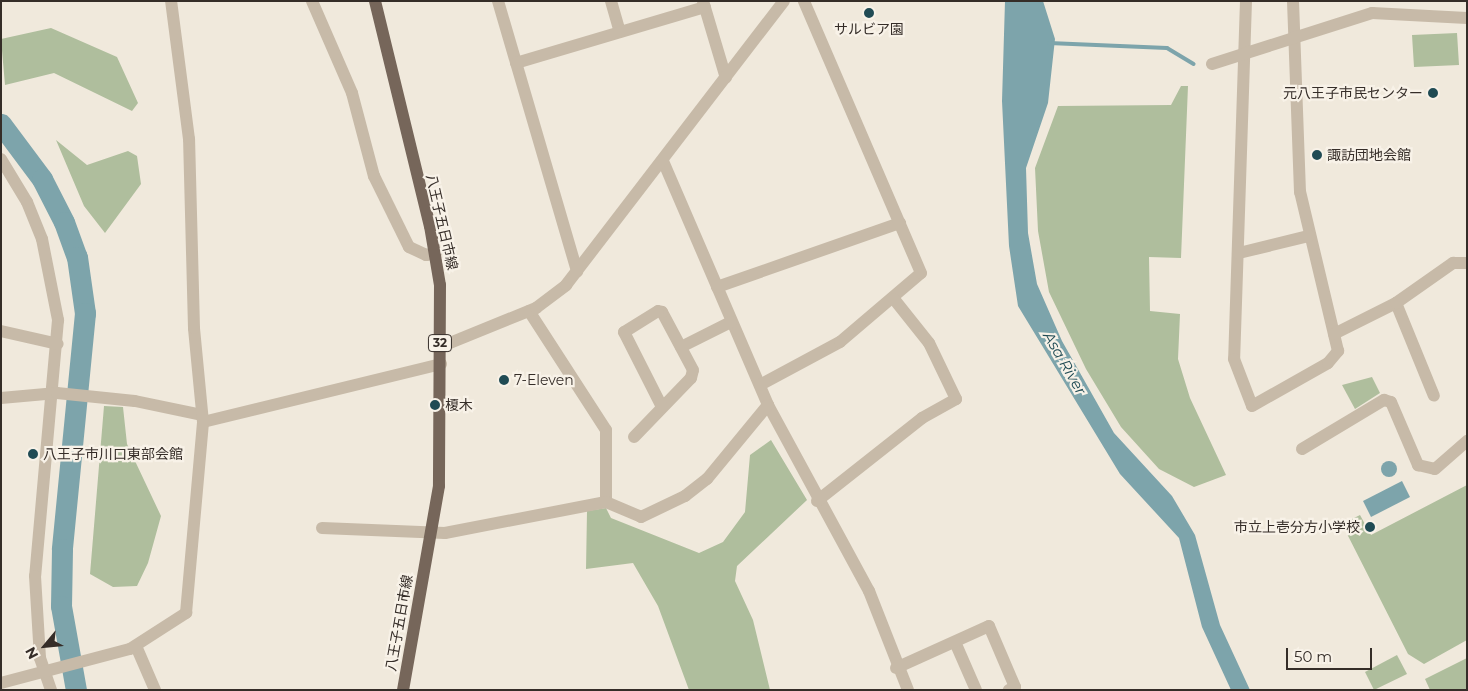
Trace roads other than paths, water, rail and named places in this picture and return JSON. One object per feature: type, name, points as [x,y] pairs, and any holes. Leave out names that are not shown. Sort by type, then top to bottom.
[{"type":"main road","name":"八王子五日市線","points":[[374,1],[436,253],[441,364],[439,486],[403,690]]},
{"type":"street","points":[[1,683],[136,646],[186,613],[202,418],[194,328],[189,139],[171,1]]},
{"type":"street","points":[[312,1],[352,93],[374,176],[409,247],[426,255],[436,253]]},
{"type":"street","points":[[498,1],[578,272]]},
{"type":"street","points":[[611,1],[620,32]]},
{"type":"street","points":[[440,347],[529,311],[578,272],[784,1]]},
{"type":"street","points":[[760,385],[840,342],[894,299],[921,273],[804,1]]},
{"type":"street","points":[[1246,1],[1248,52],[1234,359],[1252,406],[1337,357],[1334,334],[1300,192],[1298,34],[1294,1]]},
{"type":"street","points":[[516,63],[620,32],[704,4],[726,78]]},
{"type":"street","points":[[1212,64],[1298,34],[1372,13],[1467,18]]},
{"type":"street","points":[[1,159],[27,202],[42,239],[54,297],[58,344],[55,393],[34,585],[51,690]]},
{"type":"street","points":[[663,161],[768,405],[817,502],[868,591],[896,668],[908,690]]},
{"type":"street","points":[[717,287],[900,223]]},
{"type":"street","points":[[1240,253],[1309,236]]},
{"type":"street","points":[[1334,334],[1396,303],[1453,263],[1467,263]]},
{"type":"street","points":[[817,502],[922,418],[956,399],[929,343],[894,299]]},
{"type":"street","points":[[1396,303],[1434,396]]},
{"type":"street","points":[[529,311],[606,430],[606,502]]},
{"type":"street","points":[[634,437],[691,378],[693,370],[662,312],[624,332],[662,407]]},
{"type":"street","points":[[681,347],[731,322]]},
{"type":"street","points":[[1,331],[58,344]]},
{"type":"street","points":[[1,398],[55,393],[100,398],[202,418],[441,364]]},
{"type":"street","points":[[1302,449],[1384,400],[1391,402],[1418,465],[1435,468],[1467,441]]},
{"type":"street","points":[[322,528],[454,532],[606,502],[641,517],[685,496],[707,478],[768,405]]},
{"type":"street","points":[[896,668],[989,626],[1015,687],[1008,690]]},
{"type":"street","points":[[955,642],[976,690]]},
{"type":"street","points":[[136,646],[155,690]]},
{"type":"water","name":"Asa River","points":[[1005,1],[1043,1],[1055,39],[1048,103],[1026,168],[1028,233],[1037,284],[1062,341],[1114,433],[1172,496],[1195,535],[1220,625],[1250,690],[1231,690],[1202,627],[1179,538],[1120,474],[1018,306],[1009,246],[1002,101]]},
{"type":"water","points":[[1389,461],[1395,463],[1397,469],[1395,475],[1389,477],[1383,475],[1381,469],[1383,463]]},
{"type":"water","points":[[1402,481],[1410,497],[1371,517],[1363,501]]},
{"type":"waterway","points":[[1049,43],[1167,48],[1194,64]]},
{"type":"waterway","points":[[1,124],[42,179],[64,222],[77,257],[85,313],[62,549],[61,606],[76,690]]},
{"type":"place","name":"サルビア園","points":[[869,13]]},
{"type":"place","name":"元八王子市民センター","points":[[1433,93]]},
{"type":"place","name":"諏訪団地会館","points":[[1317,155]]},
{"type":"place","name":"7-Eleven","points":[[504,380]]},
{"type":"place","name":"榎木","points":[[435,405]]},
{"type":"place","name":"八王子市川口東部会館","points":[[33,454]]},
{"type":"place","name":"市立上壱分方小学校","points":[[1370,527]]}]
